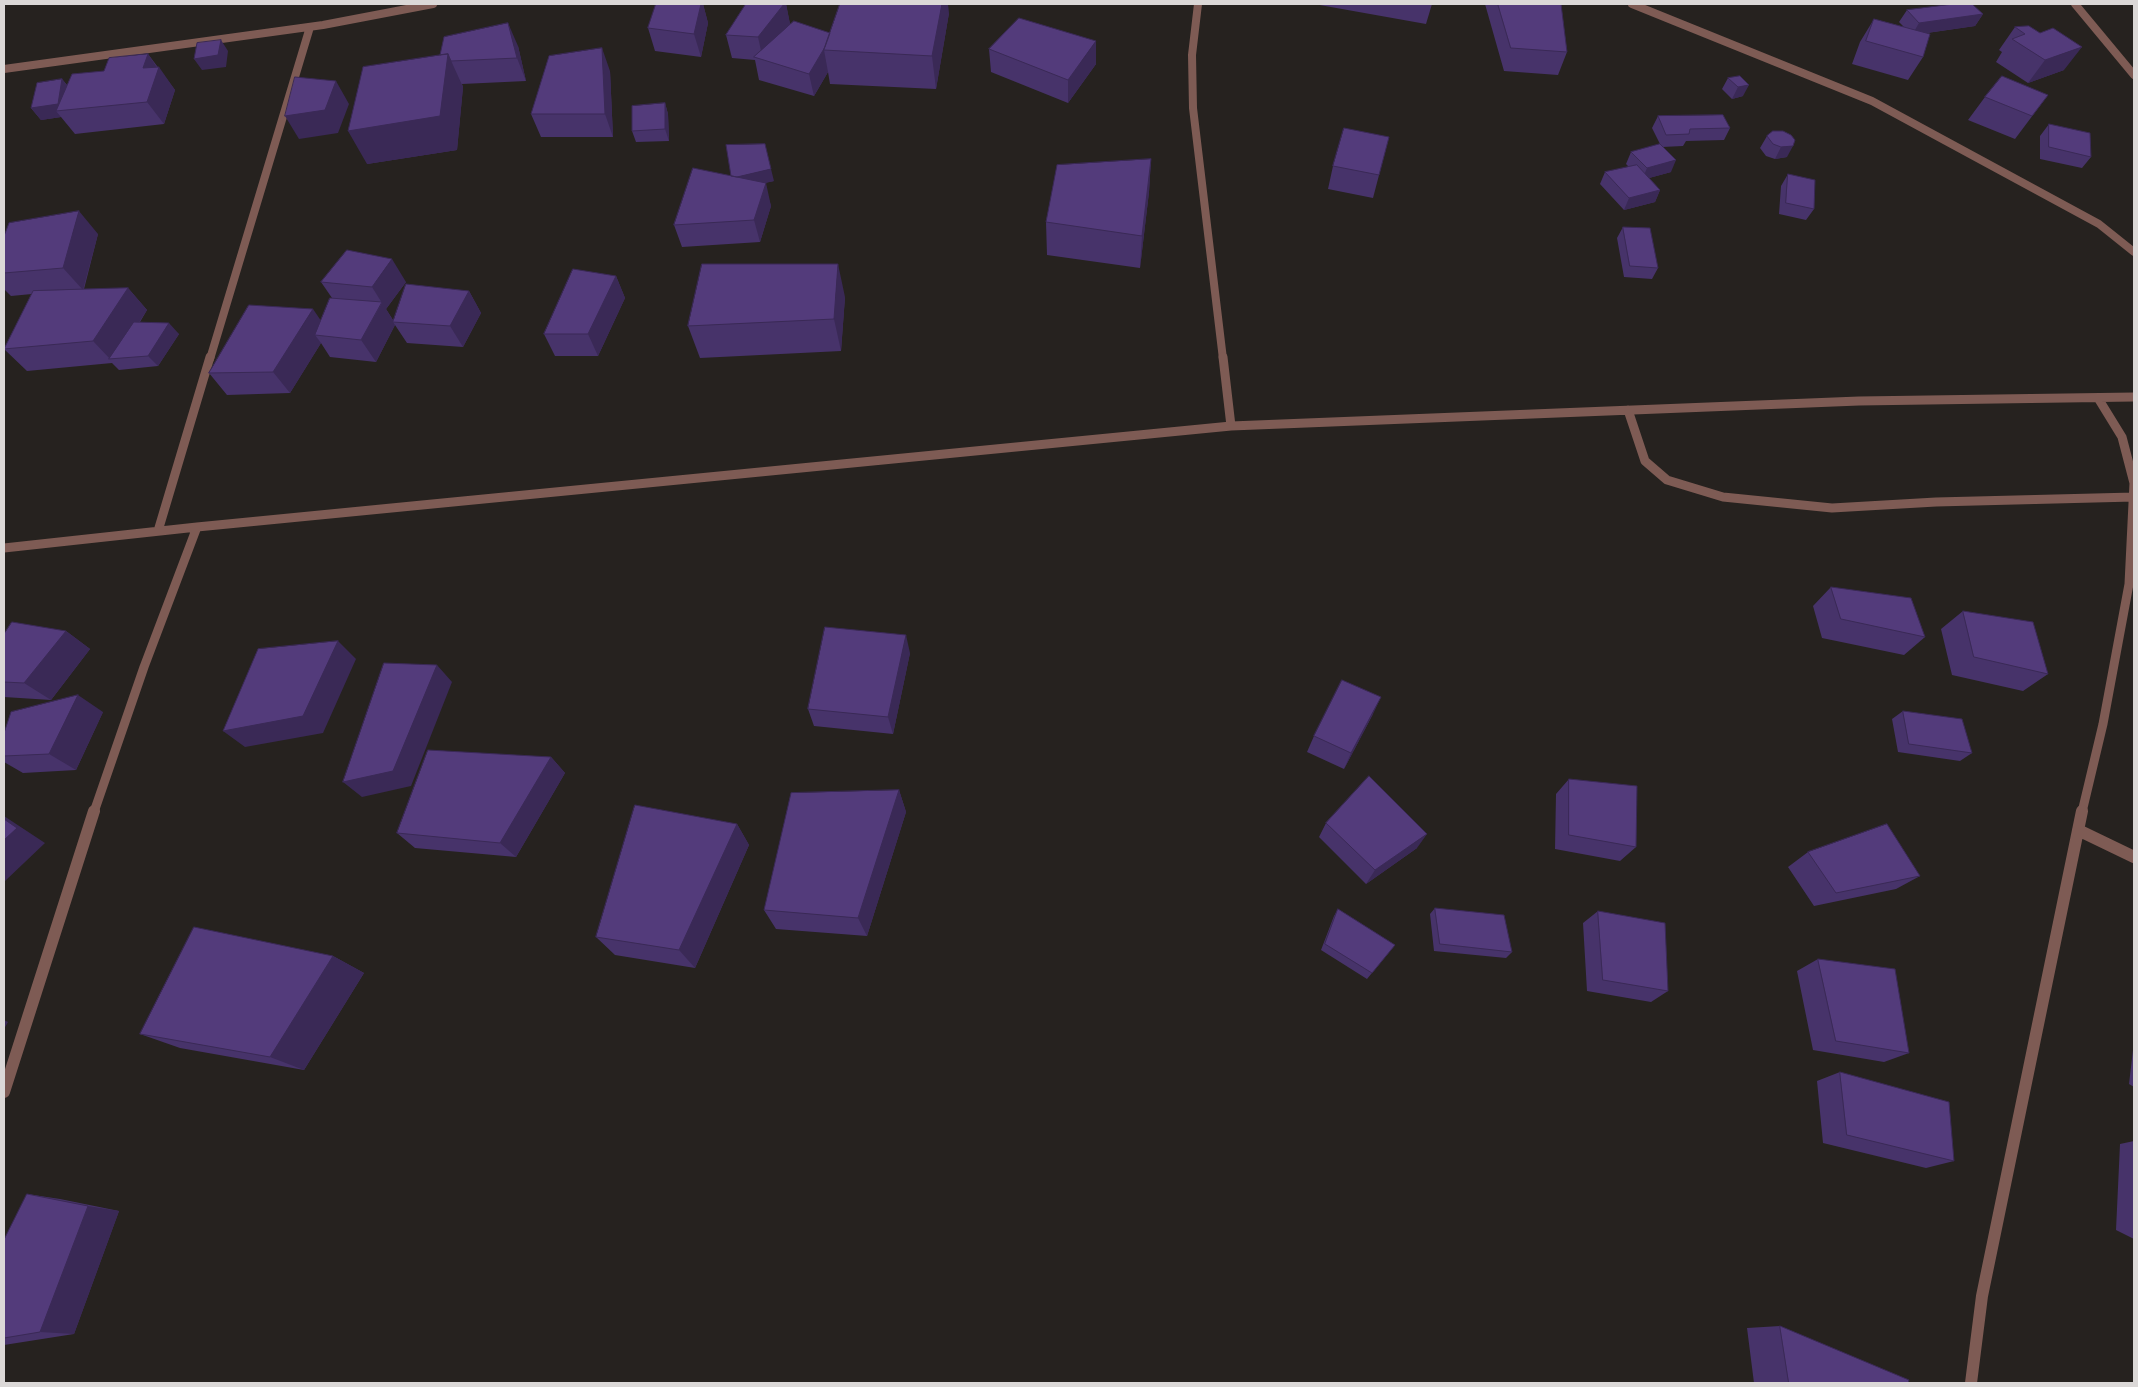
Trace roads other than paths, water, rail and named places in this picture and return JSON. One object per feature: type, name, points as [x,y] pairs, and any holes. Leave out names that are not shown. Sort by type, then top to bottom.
[{"type":"street","points":[[4,69],[310,27],[433,4]]},
{"type":"street","points":[[1198,4],[1192,55],[1192,108],[1231,426]]},
{"type":"street","points":[[1632,4],[1872,101],[2099,224],[2134,252]]},
{"type":"street","points":[[2075,4],[2134,75]]},
{"type":"street","points":[[158,531],[310,27]]},
{"type":"street","points":[[4,548],[198,527],[1231,426],[1859,401],[2134,397]]},
{"type":"street","points":[[1971,1383],[1982,1296],[2078,830],[2103,724],[2129,584],[2134,483],[2122,437],[2098,398]]},
{"type":"street","points":[[1628,410],[1645,461],[1667,480],[1723,497],[1832,508],[1936,502],[2134,497]]},
{"type":"street","points":[[4,1092],[91,823],[159,622],[198,527]]},
{"type":"street","points":[[2078,830],[2134,857]]}]
